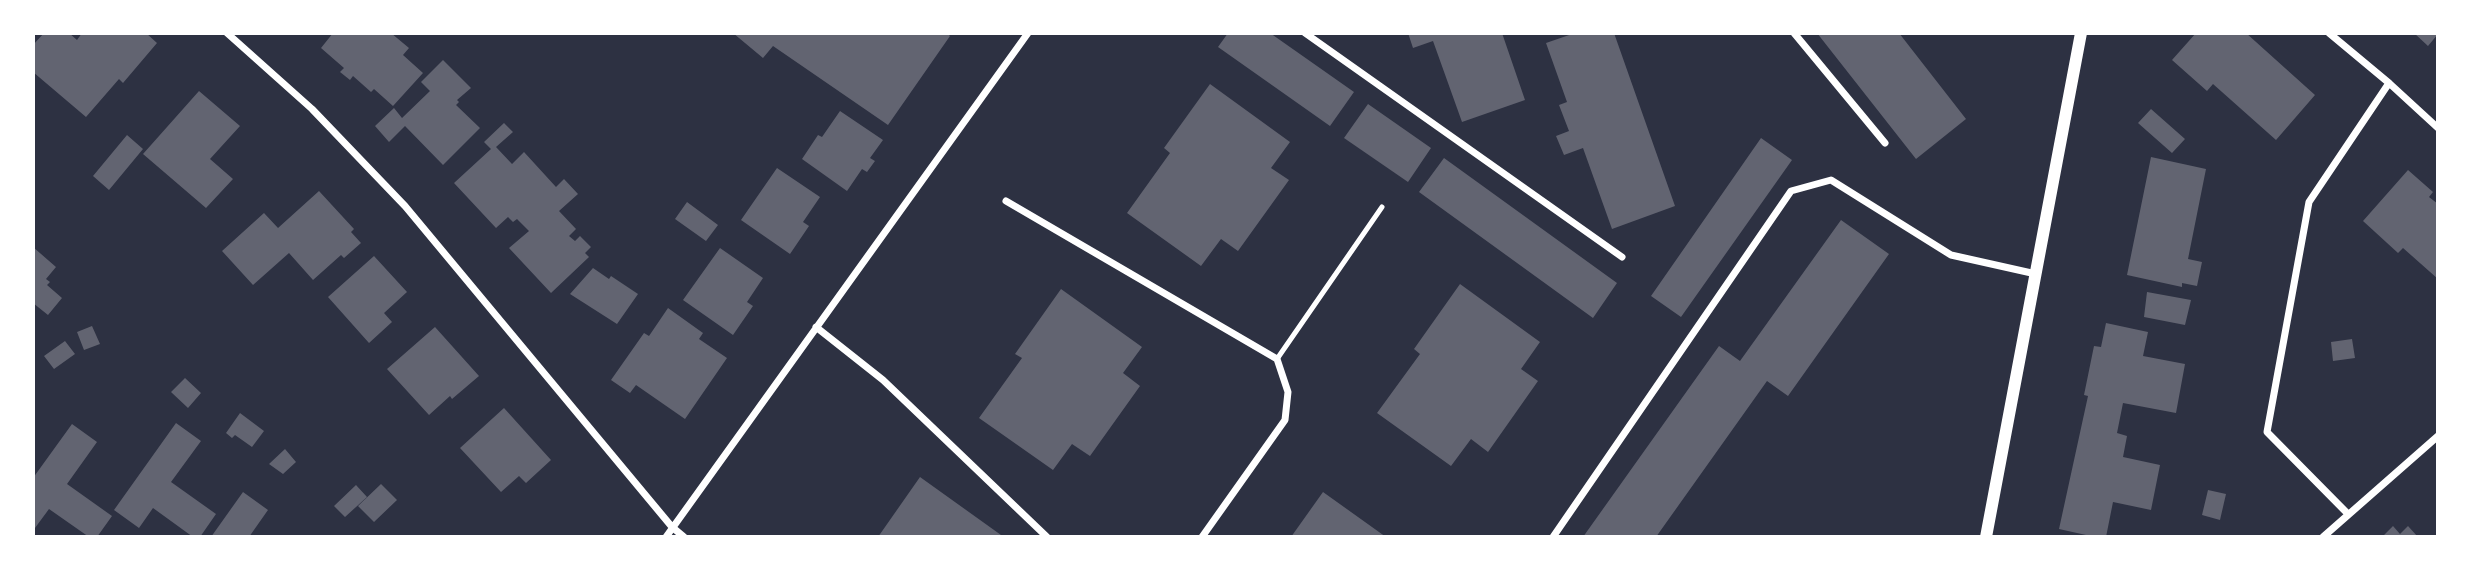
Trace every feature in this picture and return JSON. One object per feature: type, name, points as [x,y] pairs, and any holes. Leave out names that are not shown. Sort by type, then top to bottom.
[{"type":"street","points":[[227,33],[312,109],[405,206],[672,527],[684,537]]},
{"type":"street","points":[[1305,33],[1622,257]]},
{"type":"street","points":[[1794,33],[1885,143]]},
{"type":"street","points":[[1986,537],[2081,33]]},
{"type":"street","points":[[2329,33],[2438,128]]},
{"type":"street","points":[[666,537],[1025,34]]},
{"type":"street","points":[[2347,513],[2267,432],[2309,202],[2389,83]]},
{"type":"street","points":[[1553,537],[1791,191],[1831,180],[1951,255],[2036,274]]},
{"type":"street","points":[[1006,201],[1277,359],[1287,392],[1284,419],[1202,537]]},
{"type":"street","points":[[816,327],[883,380],[1047,537]]},
{"type":"street","points":[[2323,537],[2347,513],[2438,436]]},
{"type":"lane","points":[[1277,359],[1382,207]]},
{"type":"building","points":[[44,33],[69,33],[77,40],[82,33],[146,33],[157,43],[123,83],[119,79],[86,117],[33,72],[33,45]]},
{"type":"building","points":[[333,33],[391,33],[409,48],[403,55],[423,73],[393,106],[374,89],[371,92],[353,76],[350,80],[340,72],[344,68],[321,48]]},
{"type":"building","points":[[733,33],[947,33],[950,36],[888,125],[773,46],[763,58]]},
{"type":"building","points":[[1228,33],[1270,33],[1354,92],[1330,126],[1218,47]]},
{"type":"building","points":[[1408,33],[1502,33],[1525,100],[1462,122],[1433,41],[1413,48]]},
{"type":"building","points":[[1575,33],[1614,33],[1675,206],[1612,229],[1583,148],[1564,155],[1556,136],[1569,131],[1559,105],[1567,102],[1546,43]]},
{"type":"building","points":[[1817,33],[1899,33],[1966,119],[1916,159]]},
{"type":"building","points":[[2196,33],[2246,33],[2315,95],[2276,140],[2213,84],[2207,91],[2172,60]]},
{"type":"building","points":[[2414,33],[2438,33],[2438,34],[2428,46]]},
{"type":"building","points":[[443,60],[471,88],[457,100],[459,102],[456,105],[480,128],[443,165],[405,126],[389,142],[375,126],[394,108],[402,118],[430,91],[421,82]]},
{"type":"building","points":[[1210,84],[1290,142],[1271,168],[1289,180],[1238,251],[1221,239],[1201,266],[1127,213],[1170,153],[1164,148]]},
{"type":"building","points":[[199,91],[240,126],[210,159],[233,179],[206,208],[143,154]]},
{"type":"building","points":[[1368,104],[1431,148],[1408,182],[1344,138]]},
{"type":"building","points":[[2151,109],[2185,139],[2172,153],[2138,123]]},
{"type":"building","points":[[840,111],[883,140],[870,158],[875,161],[867,172],[862,169],[847,191],[802,159],[818,135],[822,137]]},
{"type":"building","points":[[504,123],[513,132],[496,147],[512,164],[524,152],[556,187],[564,179],[578,194],[559,211],[576,229],[569,236],[575,241],[580,236],[591,247],[585,253],[589,257],[551,293],[509,248],[529,231],[517,219],[513,222],[508,217],[496,228],[454,183],[491,149],[484,142]]},
{"type":"building","points":[[127,135],[143,149],[109,190],[93,176]]},
{"type":"building","points":[[1761,138],[1792,160],[1681,317],[1651,296]]},
{"type":"building","points":[[2151,157],[2206,169],[2188,259],[2202,262],[2197,286],[2182,283],[2182,287],[2127,275]]},
{"type":"building","points":[[1444,158],[1617,283],[1593,318],[1419,192]]},
{"type":"building","points":[[777,168],[820,197],[803,222],[809,226],[790,254],[741,220]]},
{"type":"building","points":[[2408,170],[2433,192],[2429,197],[2438,204],[2438,279],[2403,248],[2398,253],[2363,221]]},
{"type":"building","points":[[319,191],[354,229],[351,232],[361,243],[344,258],[341,255],[313,280],[289,253],[253,285],[222,251],[264,213],[278,228]]},
{"type":"building","points":[[687,202],[718,225],[706,241],[675,219]]},
{"type":"building","points":[[1841,220],[1889,254],[1788,396],[1767,381],[1656,537],[1583,537],[1719,346],[1740,361]]},
{"type":"building","points":[[33,247],[56,267],[46,279],[50,282],[47,285],[62,298],[48,315],[33,303]]},
{"type":"building","points":[[720,248],[763,278],[747,302],[753,306],[733,335],[683,300]]},
{"type":"building","points":[[374,256],[407,292],[384,313],[392,322],[369,343],[328,297]]},
{"type":"building","points":[[593,268],[638,294],[617,324],[570,294]]},
{"type":"building","points":[[1460,284],[1540,342],[1521,369],[1538,381],[1488,452],[1471,439],[1451,466],[1377,413],[1420,354],[1414,349]]},
{"type":"building","points":[[1061,289],[1142,347],[1123,373],[1140,386],[1090,456],[1072,444],[1053,470],[979,418],[1022,358],[1015,354]]},
{"type":"building","points":[[2147,292],[2191,300],[2185,325],[2144,317]]},
{"type":"building","points":[[668,308],[703,333],[699,339],[727,358],[685,419],[636,385],[630,393],[611,380],[644,333],[649,336]]},
{"type":"building","points":[[2106,323],[2148,332],[2143,356],[2185,364],[2176,413],[2123,403],[2117,433],[2127,436],[2123,457],[2160,465],[2151,510],[2113,502],[2106,537],[2095,537],[2059,529],[2088,396],[2084,395],[2094,346],[2101,347]]},
{"type":"building","points":[[92,326],[100,344],[84,350],[77,332]]},
{"type":"building","points":[[435,327],[479,376],[429,415],[387,369]]},
{"type":"building","points":[[2352,339],[2355,358],[2333,361],[2331,342]]},
{"type":"building","points":[[65,341],[75,354],[54,369],[44,356]]},
{"type":"building","points":[[185,378],[201,393],[188,408],[171,392]]},
{"type":"building","points":[[504,408],[551,460],[526,483],[519,476],[501,492],[460,448]]},
{"type":"building","points":[[240,413],[264,431],[252,447],[235,435],[232,438],[226,433]]},
{"type":"building","points":[[176,423],[201,441],[171,482],[216,514],[200,537],[193,537],[153,508],[139,528],[114,510]]},
{"type":"building","points":[[72,424],[97,442],[67,484],[112,516],[97,537],[89,537],[49,509],[35,528],[33,527],[33,478]]},
{"type":"building","points":[[285,449],[296,462],[283,474],[269,464]]},
{"type":"building","points":[[920,477],[1001,535],[878,537]]},
{"type":"building","points":[[381,484],[397,500],[374,522],[358,506]]},
{"type":"building","points":[[356,485],[367,497],[345,517],[334,506]]},
{"type":"building","points":[[2208,490],[2226,494],[2220,520],[2202,515]]},
{"type":"building","points":[[243,492],[268,510],[249,537],[211,537]]},
{"type":"building","points":[[1323,492],[1386,537],[1291,537]]},
{"type":"building","points":[[2393,526],[2400,534],[2408,526],[2418,537],[2382,537]]}]
